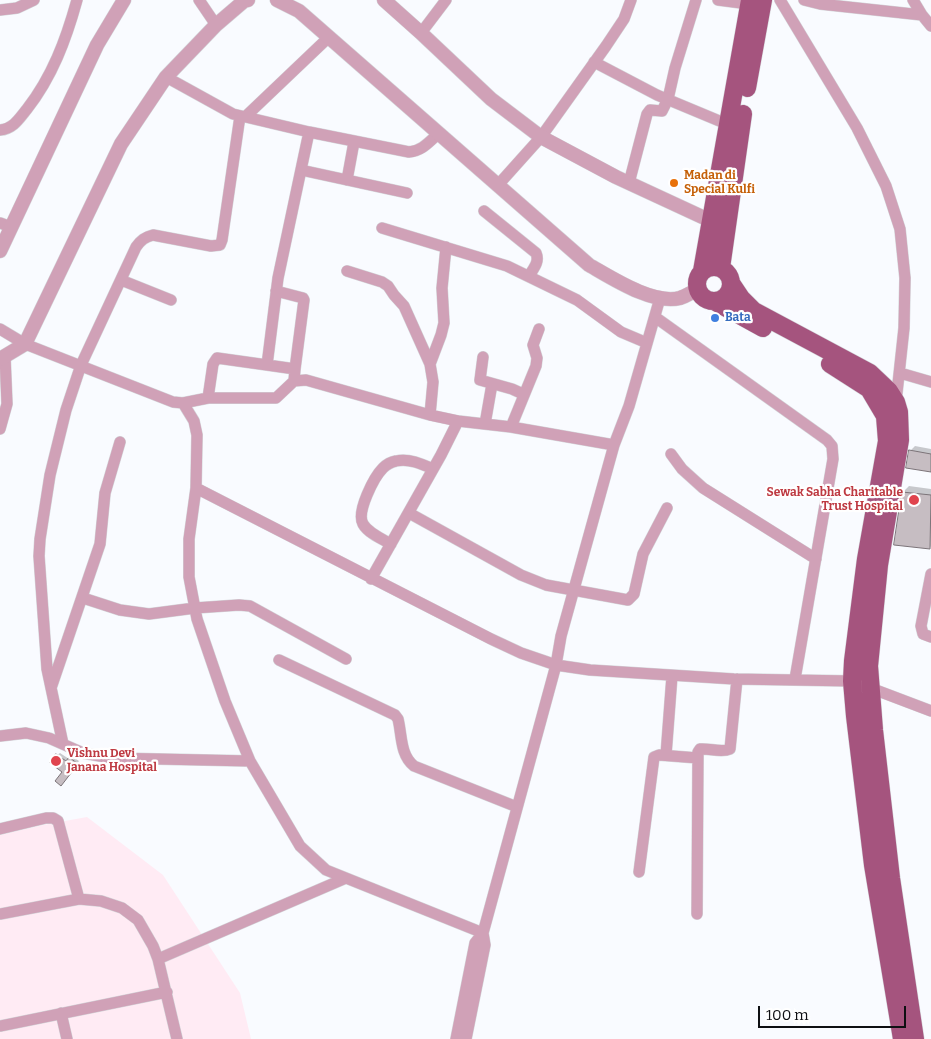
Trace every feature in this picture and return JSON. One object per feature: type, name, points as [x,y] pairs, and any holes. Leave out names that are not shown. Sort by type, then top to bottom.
[{"type":"main road","points":[[702,271],[754,2]]},
{"type":"main road","points":[[721,268],[741,122],[754,2]]},
{"type":"main road","points":[[902,1039],[873,865],[852,680],[866,559],[887,441],[885,416],[869,389],[834,366],[714,301],[706,299],[698,290],[698,276],[708,268],[721,268],[727,273],[731,283],[754,311],[870,373],[889,391],[896,402],[899,412],[900,440],[879,565],[870,649],[870,666],[874,730],[891,878],[915,1039]]},
{"type":"main road","points":[[714,301],[720,300],[726,295],[731,283]]},
{"type":"street","points":[[0,10],[17,8],[34,0]]},
{"type":"street","points":[[0,130],[10,128],[18,120],[45,84],[54,68],[77,0]]},
{"type":"street","points":[[0,250],[6,225],[97,45],[124,0]]},
{"type":"street","points":[[199,0],[216,25]]},
{"type":"street","points":[[0,429],[7,404],[2,358],[25,344],[121,144],[166,77],[216,25],[244,1],[248,0]]},
{"type":"street","points":[[277,0],[299,11],[589,265],[635,290],[660,298],[678,298],[698,290]]},
{"type":"street","points":[[421,32],[446,0]]},
{"type":"street","points":[[498,185],[541,137],[624,19],[631,0]]},
{"type":"street","points":[[629,183],[647,114],[650,110],[662,111],[668,99],[675,68],[696,0]]},
{"type":"street","points":[[718,0],[754,2]]},
{"type":"street","points":[[780,0],[857,128],[886,186],[900,229],[905,278],[904,328],[896,402]]},
{"type":"street","points":[[804,0],[820,4],[922,15]]},
{"type":"street","points":[[914,0],[922,15],[931,26]]},
{"type":"street","points":[[392,3],[491,99],[541,137],[629,183],[711,221]]},
{"type":"street","points":[[63,744],[50,690],[39,570],[40,539],[50,475],[66,410],[81,365],[136,247],[146,237],[153,236],[211,246],[220,245],[242,117],[329,37]]},
{"type":"street","points":[[594,62],[668,99],[729,125]]},
{"type":"street","points":[[166,77],[223,110],[242,117],[354,142],[400,151],[417,151],[438,134]]},
{"type":"street","points":[[266,365],[276,291],[309,132]]},
{"type":"street","points":[[346,180],[354,142]]},
{"type":"street","points":[[301,170],[407,193]]},
{"type":"street","points":[[484,211],[536,253],[538,259],[529,276]]},
{"type":"street","points":[[382,228],[507,266],[577,300],[621,332],[647,343]]},
{"type":"street","points":[[430,364],[444,323],[442,288],[446,247]]},
{"type":"street","points":[[348,271],[382,282],[388,286],[394,296],[404,306],[430,364],[433,382],[430,415]]},
{"type":"street","points":[[121,280],[171,300]]},
{"type":"street","points":[[276,291],[303,298],[304,300],[294,381]]},
{"type":"street","points":[[456,1039],[476,943],[483,933],[556,665],[561,636],[614,445],[628,406],[660,298]]},
{"type":"street","points":[[655,317],[827,440],[832,446],[833,459],[794,679]]},
{"type":"street","points":[[0,329],[25,344],[163,399],[183,403],[208,398],[276,398],[294,381],[306,380],[458,421],[614,445]]},
{"type":"street","points":[[511,428],[536,366],[537,358],[533,345],[539,329]]},
{"type":"street","points":[[483,357],[480,380],[524,394]]},
{"type":"street","points":[[208,398],[213,364],[217,358],[295,369]]},
{"type":"street","points":[[900,373],[931,382]]},
{"type":"street","points":[[485,424],[492,384]]},
{"type":"street","points":[[183,403],[196,426],[196,488],[188,539],[189,577],[197,619],[225,701],[250,761],[300,846],[326,870],[483,933]]},
{"type":"street","points":[[371,579],[434,469],[458,421]]},
{"type":"street","points":[[50,690],[100,544],[105,493],[120,442]]},
{"type":"street","points":[[671,454],[682,470],[703,488],[816,559]]},
{"type":"street","points":[[391,544],[366,528],[361,522],[362,507],[382,469],[396,461],[413,461],[434,469]]},
{"type":"street","points":[[196,488],[491,639],[556,665],[590,670],[672,676],[737,679],[852,680],[931,711]]},
{"type":"street","points":[[408,513],[521,575],[546,585],[628,600],[632,598],[643,554],[666,508]]},
{"type":"street","points":[[931,574],[921,626],[923,634],[931,637]]},
{"type":"street","points":[[83,598],[137,614],[195,608],[250,606],[346,659]]},
{"type":"street","points":[[279,660],[395,715],[398,719],[404,753],[408,761],[414,766],[517,807]]},
{"type":"street","points":[[666,755],[672,676]]},
{"type":"street","points":[[697,914],[698,752],[700,749],[728,751],[730,749],[737,679]]},
{"type":"street","points":[[0,736],[26,733],[50,738],[83,753],[111,758],[250,761]]},
{"type":"street","points":[[639,872],[653,760],[656,755],[698,758]]},
{"type":"street","points":[[0,829],[46,818],[53,818],[58,821],[80,899]]},
{"type":"street","points":[[158,959],[346,878]]},
{"type":"street","points":[[0,914],[80,899],[122,908],[138,920],[149,938],[158,959],[177,1039]]},
{"type":"street","points":[[466,1039],[485,945],[483,933]]},
{"type":"street","points":[[0,1026],[166,992]]},
{"type":"street","points":[[61,1013],[67,1039]]},
{"type":"shaded area","points":[[87,817],[163,875],[240,993],[251,1039],[0,1039],[0,835]]},
{"type":"building","points":[[909,450],[931,454],[931,472],[906,468]]},
{"type":"building","points":[[902,492],[931,495],[930,549],[894,545]]},
{"type":"building","points":[[56,754],[66,761],[69,757],[78,764],[61,786],[55,781],[62,772],[50,763]]},
{"type":"place","name":"Madan di Special Kulfi","points":[[674,183]]},
{"type":"place","name":"Bata","points":[[715,318]]},
{"type":"place","name":"Sewak Sabha Charitable Trust Hospital","points":[[914,500]]},
{"type":"place","name":"Vishnu Devi Janana Hospital","points":[[56,761]]}]
